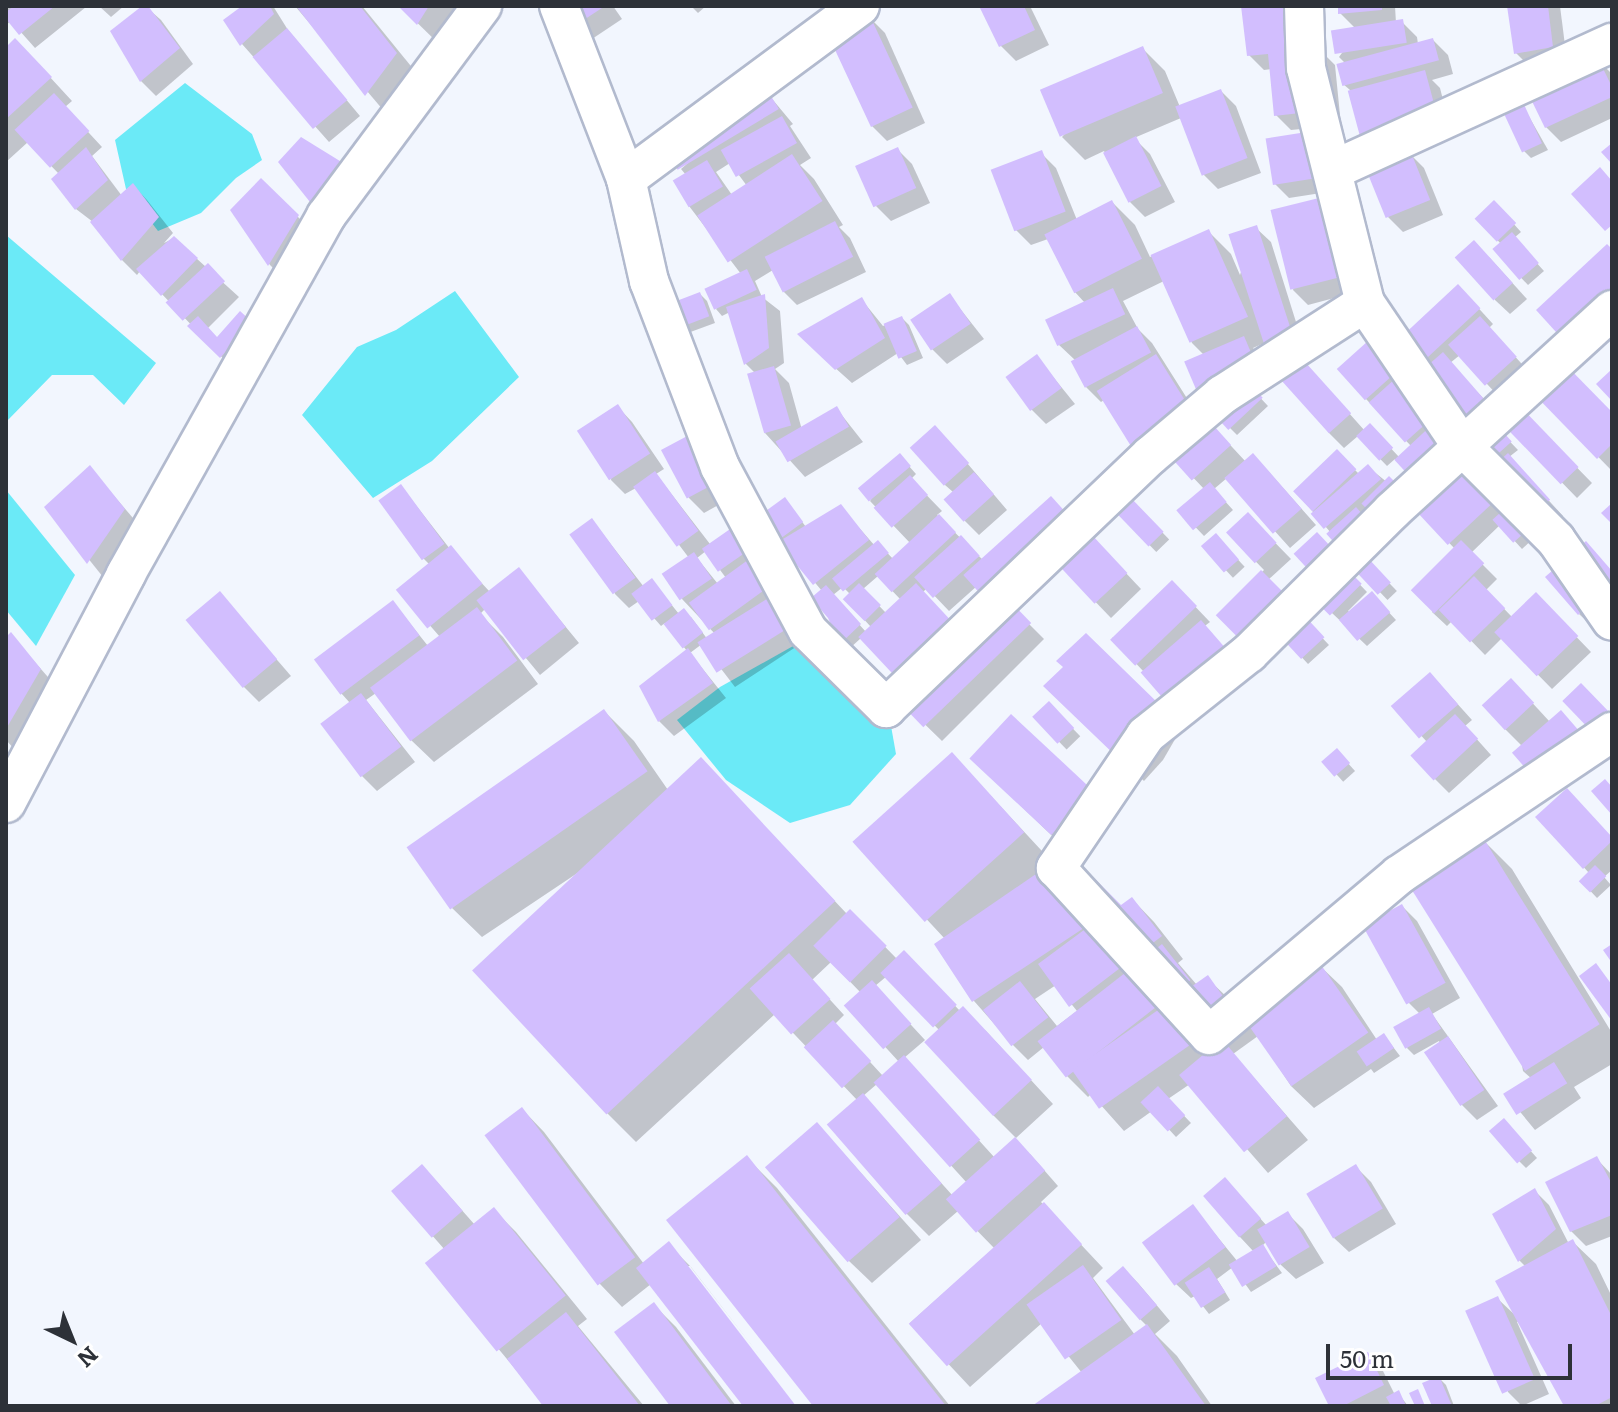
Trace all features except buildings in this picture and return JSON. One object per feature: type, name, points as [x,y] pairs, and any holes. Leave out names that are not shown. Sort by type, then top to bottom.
[{"type":"street","points":[[6,803],[126,574],[326,216],[482,6]]},
{"type":"street","points":[[559,6],[626,179],[649,281],[720,467],[808,631],[886,708],[1151,455],[1222,395],[1365,303]]},
{"type":"street","points":[[626,179],[860,6]]},
{"type":"street","points":[[1304,6],[1306,68],[1365,303],[1462,446],[1556,540],[1612,621]]},
{"type":"street","points":[[1333,170],[1612,43]]},
{"type":"street","points":[[1612,310],[1462,446],[1249,653],[1146,735],[1056,868],[1209,1035],[1399,875],[1612,732]]},
{"type":"water","points":[[185,83],[252,134],[262,160],[236,178],[201,213],[158,231],[126,189],[115,140]]},
{"type":"water","points":[[6,235],[156,363],[124,405],[93,375],[52,375],[6,422]]},
{"type":"water","points":[[455,291],[519,377],[432,461],[373,498],[302,415],[357,347],[396,330]]},
{"type":"water","points":[[6,490],[75,575],[36,646],[6,610]]},
{"type":"water","points":[[802,641],[888,709],[896,754],[850,805],[790,823],[726,780],[677,720],[720,687]]}]
